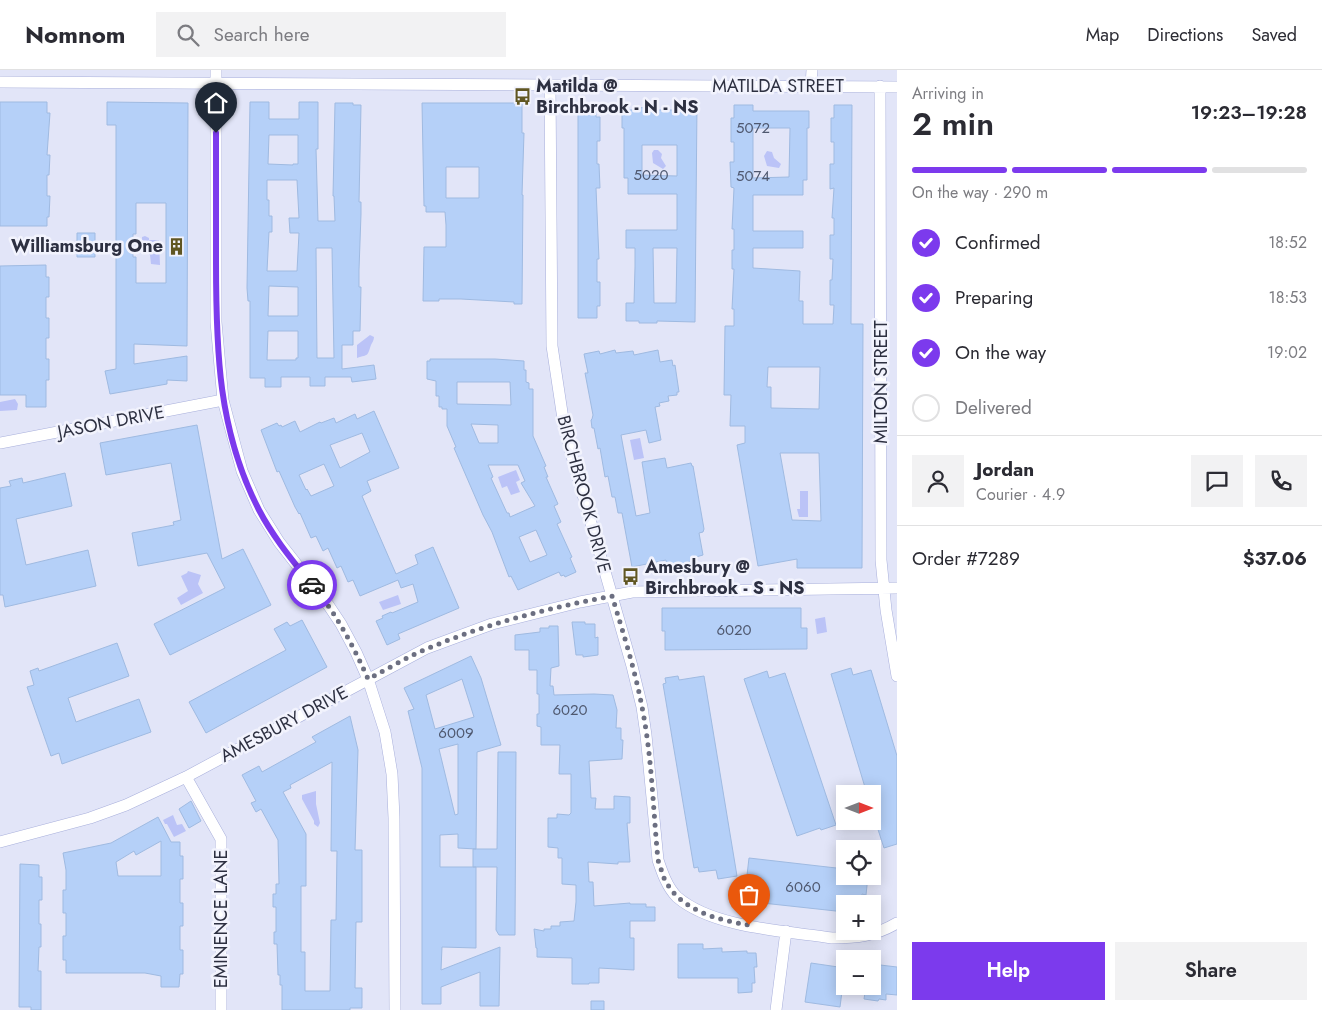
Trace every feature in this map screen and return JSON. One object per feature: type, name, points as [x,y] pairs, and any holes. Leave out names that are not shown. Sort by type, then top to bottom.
[{"type":"street","points":[[216,70],[216,322],[222,400],[242,471],[259,510],[279,542],[341,624],[368,679],[385,732],[392,774],[394,818],[395,1010]]},
{"type":"street","points":[[812,70],[812,86]]},
{"type":"street","name":"MATILDA STREET","points":[[0,82],[897,87]]},
{"type":"street","name":"BIRCHBROOK DRIVE","points":[[550,85],[552,351],[563,419],[642,707],[658,860],[665,879],[676,896],[694,909],[713,918],[786,931]]},
{"type":"street","name":"MILTON STREET","points":[[880,86],[880,560],[897,676]]},
{"type":"street","name":"JASON DRIVE","points":[[0,443],[222,400]]},
{"type":"street","name":"AMESBURY DRIVE","points":[[0,842],[90,818],[126,805],[186,776],[427,648],[492,624],[544,610],[632,592],[897,588]]},
{"type":"street","name":"EMINENCE LANE","points":[[186,776],[221,839],[221,1010]]},
{"type":"street","points":[[776,1010],[786,931],[832,938],[863,936],[884,931],[897,923]]},
{"type":"water","points":[[654,150],[658,150],[662,154],[661,158],[666,166],[663,169],[653,163],[652,153]]},
{"type":"water","points":[[767,151],[772,152],[774,158],[781,164],[779,168],[767,166],[764,156]]},
{"type":"water","points":[[145,236],[149,240],[159,240],[160,265],[151,264],[150,255],[142,250],[142,237]]},
{"type":"water","points":[[370,335],[374,338],[368,353],[357,358],[357,345]]},
{"type":"water","points":[[15,399],[18,404],[17,410],[0,411],[0,402]]},
{"type":"water","points":[[640,438],[644,458],[634,460],[630,440]]},
{"type":"water","points":[[516,470],[520,480],[516,482],[520,492],[511,495],[507,486],[502,488],[498,477]]},
{"type":"water","points":[[800,491],[808,491],[808,517],[799,517],[797,509],[800,509]]},
{"type":"water","points":[[188,571],[201,575],[198,584],[203,593],[181,605],[177,598],[188,591],[181,576]]},
{"type":"water","points":[[398,595],[401,604],[383,610],[379,602]]},
{"type":"water","points":[[825,617],[827,632],[817,634],[815,619]]},
{"type":"water","points":[[316,791],[316,804],[320,823],[318,827],[314,824],[302,799],[302,795]]},
{"type":"water","points":[[173,815],[177,825],[182,824],[186,831],[174,837],[163,820]]},
{"type":"building","points":[[0,102],[47,102],[47,113],[50,113],[47,155],[50,155],[49,175],[47,175],[47,196],[50,196],[47,226],[0,226]]},
{"type":"building","name":"Williamsburg One","points":[[107,102],[188,103],[187,346],[134,344],[134,364],[187,356],[187,381],[167,380],[167,384],[110,394],[105,371],[116,369],[116,125],[107,125]],"holes":[[[136,203],[166,203],[166,283],[136,283],[136,257],[133,257],[133,234],[136,234]]]},
{"type":"building","points":[[250,102],[269,102],[269,119],[299,119],[299,102],[318,102],[318,149],[316,149],[318,221],[335,221],[333,196],[335,103],[361,105],[359,202],[361,202],[360,331],[353,331],[353,345],[342,345],[342,369],[374,365],[376,379],[352,382],[351,377],[325,377],[325,386],[310,386],[310,377],[281,377],[281,387],[265,387],[265,378],[250,378],[250,301],[248,301]],"holes":[[[269,135],[298,135],[298,164],[268,164]],[[267,180],[297,180],[299,218],[289,218],[290,233],[299,233],[297,271],[267,271],[269,232],[272,232],[272,216],[269,216],[269,200],[267,200]],[[316,248],[332,248],[334,358],[317,358]],[[269,286],[298,287],[298,316],[268,316]],[[268,331],[298,331],[298,358],[296,360],[267,360]]]},
{"type":"building","points":[[422,103],[522,103],[522,133],[524,133],[522,304],[461,299],[423,301],[424,247],[446,247],[445,212],[426,212],[426,206],[424,206]],"holes":[[[446,167],[479,167],[479,198],[446,198]]]},
{"type":"building","points":[[678,103],[697,103],[695,322],[657,321],[657,323],[639,323],[639,321],[626,321],[626,303],[634,303],[635,248],[626,248],[626,230],[677,230],[677,194],[628,194],[628,178],[624,178],[622,110],[658,107],[658,110],[678,110]],"holes":[[[642,145],[677,145],[677,176],[642,175]],[[653,248],[677,248],[676,303],[654,303]]]},
{"type":"building","points":[[578,104],[596,104],[596,117],[600,117],[600,141],[597,141],[597,164],[599,164],[600,188],[596,188],[599,259],[597,259],[597,282],[600,282],[600,306],[597,306],[597,318],[578,318]]},
{"type":"building","points":[[734,105],[753,105],[753,111],[809,111],[809,128],[807,128],[807,180],[803,180],[803,195],[753,195],[753,231],[803,231],[803,248],[753,248],[753,268],[800,271],[799,301],[803,301],[803,324],[833,324],[834,305],[830,305],[830,280],[832,280],[833,259],[830,259],[830,235],[834,235],[834,218],[832,218],[834,188],[830,189],[830,164],[834,164],[834,142],[831,142],[831,118],[834,118],[834,105],[852,105],[851,324],[863,324],[862,568],[797,568],[797,559],[758,566],[737,445],[745,443],[745,426],[730,426],[731,395],[724,395],[725,326],[734,326],[734,309],[732,309],[734,269],[732,269],[732,250],[734,250],[734,229],[732,229],[734,188],[731,187],[730,162],[734,162],[734,142],[731,142],[731,118],[734,118]],"holes":[[[753,128],[790,128],[789,177],[753,178]],[[768,367],[820,367],[819,409],[771,408],[771,387],[767,387]],[[780,453],[819,453],[821,521],[792,520]]]},
{"type":"building","points":[[77,233],[95,233],[95,257],[77,257]]},
{"type":"building","points":[[46,265],[46,277],[49,277],[49,297],[46,297],[46,318],[49,318],[49,338],[46,338],[46,359],[49,359],[49,380],[46,380],[46,407],[26,407],[26,395],[0,395],[0,266]]},
{"type":"building","points":[[615,350],[616,353],[633,351],[634,355],[658,350],[660,362],[672,360],[673,366],[675,365],[679,392],[677,392],[677,395],[668,396],[669,401],[659,403],[660,406],[655,407],[661,440],[649,443],[646,430],[621,435],[636,516],[650,513],[642,462],[665,458],[667,468],[691,463],[693,466],[704,529],[703,532],[699,533],[703,555],[696,557],[697,560],[667,567],[666,560],[632,567],[622,513],[618,513],[615,497],[612,497],[608,476],[605,477],[600,448],[598,449],[594,428],[592,428],[591,420],[593,415],[585,373],[588,373],[584,354],[599,351],[600,354]]},
{"type":"building","points":[[430,359],[495,359],[524,361],[526,382],[529,383],[529,389],[533,389],[533,436],[546,466],[544,467],[548,477],[546,477],[558,504],[554,506],[561,522],[557,524],[572,557],[570,558],[576,572],[565,577],[564,575],[561,576],[559,572],[518,590],[511,576],[509,577],[492,532],[454,448],[456,447],[447,426],[447,409],[439,407],[439,396],[436,396],[436,381],[427,379],[427,361],[430,361]],"holes":[[[457,382],[510,382],[511,405],[457,404]],[[471,424],[498,425],[498,443],[479,443]],[[488,465],[518,465],[525,481],[521,483],[535,506],[510,517],[491,478],[493,477]],[[536,530],[547,555],[530,562],[519,537]]]},
{"type":"building","points":[[374,411],[399,468],[367,481],[371,491],[362,496],[396,574],[418,564],[415,555],[433,547],[459,608],[398,634],[400,639],[387,645],[376,621],[383,618],[382,616],[418,602],[413,584],[401,588],[398,580],[360,596],[353,580],[348,582],[341,566],[337,568],[328,548],[323,551],[316,536],[311,538],[279,471],[277,472],[261,430],[277,423],[282,427],[295,421],[300,432],[320,422],[334,418],[336,423],[355,414],[357,419]],"holes":[[[362,433],[370,452],[340,468],[330,445]],[[324,464],[334,486],[311,496],[299,475]]]},
{"type":"building","points":[[197,425],[222,559],[243,549],[271,605],[170,655],[154,624],[225,588],[207,553],[138,566],[132,533],[174,525],[173,522],[181,520],[171,463],[106,475],[100,443]]},
{"type":"building","points":[[65,473],[72,506],[16,519],[26,565],[88,550],[96,586],[5,607],[3,595],[0,595],[0,488],[11,486],[9,481],[22,478],[23,483]]},
{"type":"building","points":[[662,608],[801,608],[801,628],[807,628],[807,649],[665,650],[665,631],[662,631]]},
{"type":"building","points":[[302,620],[327,667],[206,733],[189,702],[286,650],[274,629],[287,622],[290,626]]},
{"type":"building","points":[[572,622],[595,624],[595,638],[598,637],[598,655],[583,657],[583,655],[576,655]]},
{"type":"building","points":[[549,626],[558,626],[559,666],[551,668],[550,686],[553,686],[554,695],[613,695],[617,710],[616,728],[621,728],[621,740],[623,740],[622,759],[589,761],[591,798],[596,798],[595,809],[614,809],[614,796],[630,797],[630,823],[627,823],[630,862],[618,862],[618,864],[588,862],[589,882],[593,882],[594,906],[630,903],[646,904],[646,907],[655,907],[655,921],[630,921],[630,938],[634,938],[634,970],[599,968],[599,983],[572,984],[572,958],[537,957],[534,929],[544,931],[544,929],[551,929],[551,926],[560,926],[560,922],[574,921],[576,902],[576,885],[562,884],[562,858],[558,858],[558,848],[548,847],[548,818],[557,818],[557,814],[569,815],[571,813],[571,774],[559,774],[560,745],[541,745],[541,727],[537,726],[539,694],[537,694],[537,670],[529,670],[529,650],[515,650],[515,635],[540,632],[540,628],[549,628]]},
{"type":"building","points":[[117,643],[129,676],[68,698],[76,722],[139,699],[151,732],[62,764],[59,753],[51,756],[27,687],[34,685],[30,671],[38,668],[39,671]]},
{"type":"building","points":[[471,656],[481,678],[501,745],[477,752],[476,849],[458,848],[458,834],[440,835],[440,867],[476,867],[476,948],[442,947],[441,970],[500,947],[499,1006],[480,1006],[480,972],[441,987],[441,1004],[422,1004],[422,768],[408,711],[414,709],[404,688]],"holes":[[[462,679],[474,717],[435,729],[426,695]],[[458,744],[458,814],[455,815],[439,749]]]},
{"type":"building","points":[[851,668],[853,675],[871,670],[897,756],[897,844],[884,848],[878,830],[881,830],[881,785],[864,785],[831,674]]},
{"type":"building","points":[[767,671],[769,678],[785,673],[836,825],[797,836],[744,679]]},
{"type":"building","points":[[678,676],[679,680],[704,676],[737,876],[718,879],[716,870],[699,872],[698,867],[694,868],[663,684],[666,683],[665,678]]},
{"type":"building","points":[[350,716],[358,750],[355,850],[362,850],[362,922],[356,922],[355,988],[362,988],[362,1008],[350,1008],[350,1010],[282,1010],[282,985],[280,985],[280,975],[278,975],[277,944],[274,944],[276,907],[273,907],[273,894],[276,894],[276,884],[279,884],[278,840],[261,809],[256,812],[251,803],[256,801],[242,775],[259,766],[262,772],[316,742],[312,737]],"holes":[[[332,762],[331,851],[337,851],[336,920],[331,920],[330,991],[305,991],[305,952],[301,952],[301,886],[306,886],[306,834],[283,792],[291,788],[290,785]]]},
{"type":"building","points":[[498,752],[516,752],[515,935],[499,935],[496,930],[497,867],[473,867],[473,849],[497,849]]},
{"type":"building","points":[[191,801],[201,821],[189,828],[179,809]]},
{"type":"building","points":[[158,817],[171,842],[180,842],[180,856],[183,856],[183,879],[180,879],[180,903],[183,903],[183,926],[180,926],[180,950],[183,950],[183,974],[180,974],[179,987],[161,987],[161,976],[145,973],[66,973],[66,960],[63,960],[63,936],[66,936],[66,913],[63,913],[63,890],[66,890],[66,870],[63,853],[111,843]],"holes":[[[161,841],[161,876],[118,876],[116,862],[134,851],[136,855]]]},
{"type":"building","points":[[749,858],[836,868],[836,885],[867,885],[866,895],[836,895],[836,911],[744,901]]},
{"type":"building","points":[[20,864],[39,865],[39,877],[42,877],[42,900],[39,900],[41,947],[39,947],[38,971],[41,971],[41,1010],[31,1010],[31,1007],[19,1007]]},
{"type":"building","points":[[678,944],[703,944],[703,949],[722,948],[722,952],[747,951],[747,953],[756,953],[757,967],[754,967],[755,983],[752,983],[752,992],[738,993],[738,978],[678,978]]},
{"type":"building","points":[[811,963],[836,967],[836,995],[842,995],[840,1007],[805,1002]]},
{"type":"building","points":[[881,965],[897,967],[897,995],[886,994],[886,1000],[879,999],[878,1001],[864,999],[865,995],[881,995]]},
{"type":"building","points":[[591,1001],[604,1001],[604,1010],[591,1010]]},
{"type":"way so far","points":[[312,585],[341,624],[368,679],[427,648],[492,624],[536,612],[612,596],[642,707],[658,860],[665,879],[676,896],[694,909],[713,918],[749,925]]},
{"type":"place","name":"Matilda @ Birchbrook - N - NS","points":[[522,96]]},
{"type":"place","name":"Williamsburg One","points":[[177,246]]},
{"type":"place","name":"Amesbury @ Birchbrook - S - NS","points":[[631,577]]},
{"type":"route","points":[[216,133],[216,322],[222,400],[242,471],[259,510],[279,542],[312,585]]}]
